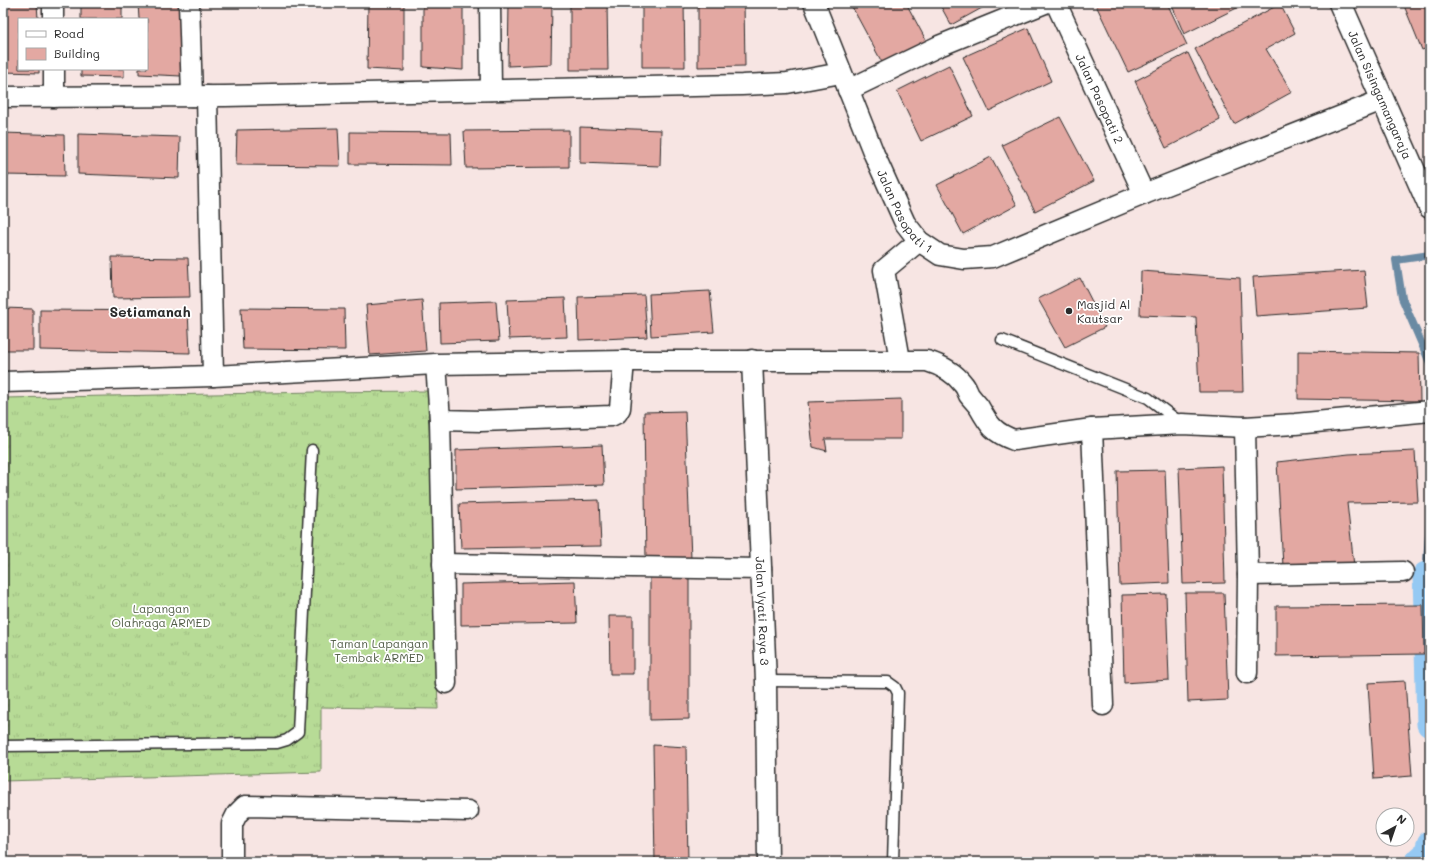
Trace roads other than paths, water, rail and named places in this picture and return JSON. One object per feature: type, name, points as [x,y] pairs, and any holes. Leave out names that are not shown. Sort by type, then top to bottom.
[{"type":"main road","name":"Jalan Sisingamangaraja","points":[[1340,3],[1430,208]]},
{"type":"street","points":[[53,3],[54,18]]},
{"type":"street","points":[[189,3],[199,96],[213,376]]},
{"type":"street","points":[[490,3],[491,90]]},
{"type":"street","name":"Jalan Pasopati 1","points":[[814,3],[874,154],[905,223],[919,241],[940,255],[964,260],[993,257],[1144,194],[1382,100]]},
{"type":"street","points":[[3,97],[199,96],[845,81],[939,46],[1045,3]]},
{"type":"street","name":"Jalan Pasopati 2","points":[[1056,3],[1144,194]]},
{"type":"street","points":[[54,70],[54,97]]},
{"type":"street","points":[[900,360],[884,270],[919,241]]},
{"type":"street","name":"Jalan Vyati Raya 3","points":[[752,360],[766,680],[768,862]]},
{"type":"street","points":[[3,382],[213,376],[436,364],[624,361],[927,360],[941,366],[963,384],[992,427],[1002,436],[1014,440],[1092,430],[1182,424],[1244,427],[1427,412]]},
{"type":"street","points":[[440,420],[482,421],[593,418],[611,416],[617,413],[620,408],[624,361]]},
{"type":"street","points":[[436,364],[440,420],[446,683]]},
{"type":"street","points":[[1244,427],[1248,576],[1247,673]]},
{"type":"street","points":[[1092,430],[1103,705]]},
{"type":"street","points":[[443,564],[761,569]]},
{"type":"street","points":[[1248,576],[1403,572]]},
{"type":"street","points":[[232,862],[232,824],[237,814],[245,806],[468,811]]},
{"type":"lane","points":[[1002,340],[1148,398],[1182,424]]},
{"type":"lane","points":[[3,746],[277,743],[287,740],[298,732],[312,450]]},
{"type":"lane","points":[[766,680],[888,682],[895,687],[898,693],[893,862]]},
{"type":"waterway","points":[[1430,255],[1396,260],[1402,298],[1430,363]]},
{"type":"waterway","points":[[1426,575],[1430,520]]},
{"type":"waterway","points":[[1426,575],[1430,724]]},
{"type":"waterway","points":[[1418,862],[1427,854],[1430,844]]},
{"type":"place","name":"Masjid Al Kautsar","points":[[1069,311]]},
{"type":"district","name":"Setiamanah","points":[[150,311]]},
{"type":"park label","name":"Lapangan Olahraga ARMED","points":[[161,615]]},
{"type":"park label","name":"Taman Lapangan Tembak ARMED","points":[[379,650]]}]
